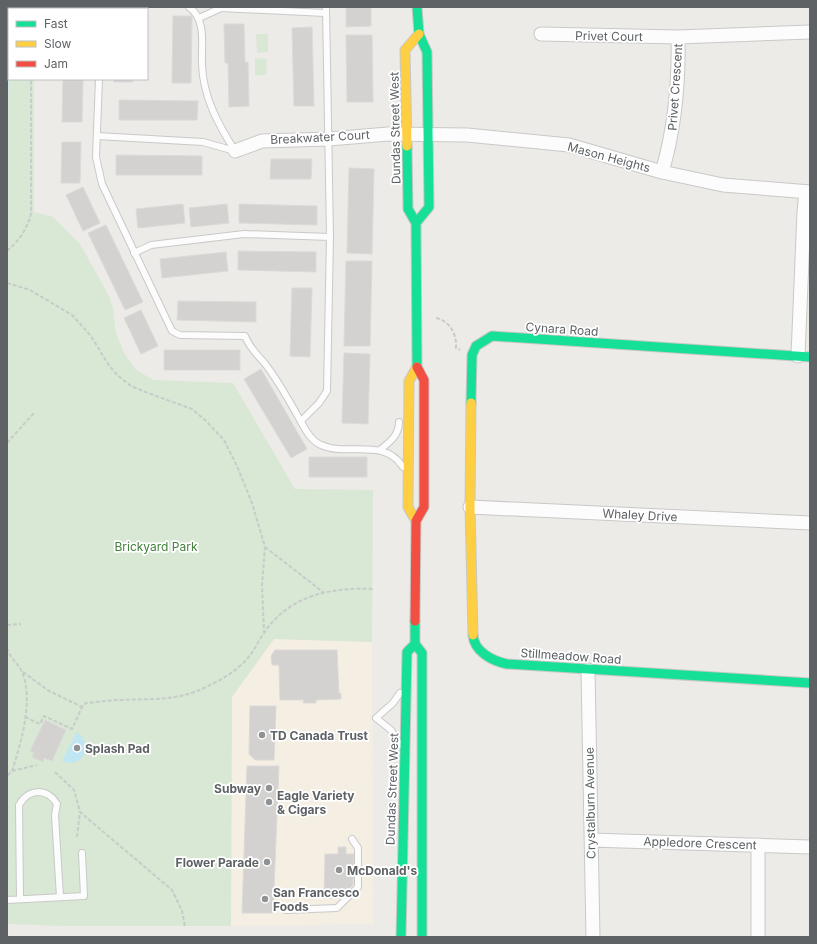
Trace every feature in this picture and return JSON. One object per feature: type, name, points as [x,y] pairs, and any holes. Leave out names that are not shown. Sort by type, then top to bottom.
[{"type":"main road","points":[[416,223],[429,207],[427,52],[419,34],[417,7]]},
{"type":"main road","name":"Dundas Street West","points":[[419,34],[406,50],[408,209],[416,223],[417,367],[424,380],[424,507],[416,521],[415,644],[422,653],[422,937]]},
{"type":"main road","name":"Cynara Road","points":[[472,355],[476,346],[492,336],[804,357]]},
{"type":"main road","points":[[470,507],[472,355]]},
{"type":"main road","name":"Dundas Street West","points":[[416,521],[408,507],[406,382],[417,367]]},
{"type":"main road","name":"Stillmeadow Road","points":[[470,507],[473,638],[479,650],[490,660],[507,664],[588,670],[810,683]]},
{"type":"main road","name":"Dundas Street West","points":[[401,937],[407,652],[415,644]]},
{"type":"street","name":"Privet Crescent","points":[[662,172],[671,144],[677,86],[678,37],[810,32]]},
{"type":"street","name":"Privet Court","points":[[541,34],[678,37]]},
{"type":"street","name":"Breakwater Court","points":[[235,151],[262,141],[360,135],[407,134]]},
{"type":"street","name":"Mason Heights","points":[[407,134],[467,135],[569,145],[662,172],[723,185],[808,192]]},
{"type":"street","points":[[804,357],[804,212],[808,192]]},
{"type":"street","name":"Whaley Drive","points":[[470,507],[810,523]]},
{"type":"street","name":"Crystalburn Avenue","points":[[588,670],[593,937]]},
{"type":"street","name":"Appledore Crescent","points":[[591,840],[810,847]]},
{"type":"street","points":[[758,845],[758,937]]},
{"type":"lane","points":[[189,7],[199,18],[202,27],[202,65],[206,93],[219,126],[235,151]]},
{"type":"lane","points":[[199,18],[221,8],[325,10],[330,237],[327,391],[319,403],[301,420]]},
{"type":"lane","points":[[99,80],[96,157],[102,184],[172,331],[180,335],[245,336],[249,346],[267,366],[307,432],[320,445],[329,448],[381,449],[398,459],[408,481]]},
{"type":"lane","points":[[97,136],[203,142],[235,151]]},
{"type":"lane","points":[[134,253],[151,245],[244,234],[330,237]]},
{"type":"lane","points":[[381,449],[395,436],[399,430],[399,415]]},
{"type":"lane","points":[[405,754],[391,730],[376,718],[393,703],[406,683]]},
{"type":"lane","points":[[20,899],[19,805],[23,797],[30,792],[38,791],[51,795],[57,804],[55,815],[60,897]]},
{"type":"lane","points":[[286,910],[337,908],[358,887],[358,848],[352,839]]},
{"type":"lane","points":[[7,900],[84,896],[82,852]]},
{"type":"path","points":[[7,251],[25,230],[31,214],[31,80]]},
{"type":"path","points":[[7,283],[30,290],[72,315],[91,336],[108,364],[117,375],[131,386],[192,409],[224,440],[237,466],[252,503],[265,548],[262,585],[264,632]]},
{"type":"path","points":[[436,318],[442,319],[454,331],[456,348],[472,355]]},
{"type":"path","points":[[7,443],[34,413]]},
{"type":"path","points":[[265,548],[323,592]]},
{"type":"path","points":[[25,716],[40,724],[44,716],[72,729],[82,707],[86,704],[109,701],[152,700],[186,696],[209,686],[239,667],[253,652],[264,632],[278,615],[297,603],[323,592],[336,589],[374,589]]},
{"type":"path","points":[[7,625],[21,624]]},
{"type":"path","points":[[7,648],[22,671],[49,691],[82,707]]},
{"type":"path","points":[[7,776],[12,771],[25,716],[25,685],[22,671]]},
{"type":"path","points":[[12,771],[37,766]]},
{"type":"path","points":[[55,772],[74,790],[80,812],[77,837]]},
{"type":"path","points":[[80,812],[172,890],[182,911],[185,927]]},
{"type":"shaded area","points":[[274,639],[372,642],[373,924],[231,926],[232,697]]},
{"type":"green space","name":"Brickyard Park","points":[[7,7],[34,7],[8,8],[8,80],[34,80],[34,212],[53,217],[80,244],[109,296],[113,308],[116,333],[124,353],[136,370],[154,380],[233,383],[295,489],[373,490],[372,642],[274,639],[232,697],[231,926],[64,926],[7,924]]},
{"type":"green space","points":[[256,34],[268,34],[268,52],[257,53]]},
{"type":"green space","points":[[255,58],[267,59],[266,75],[255,75]]},
{"type":"water","points":[[7,24],[8,80],[7,181]]},
{"type":"water","name":"Splash Pad","points":[[77,732],[85,743],[86,749],[84,754],[81,759],[76,762],[69,763],[62,761]]},
{"type":"building","points":[[65,7],[84,7],[84,8]]},
{"type":"building","points":[[346,7],[371,7],[371,26],[346,27]]},
{"type":"building","points":[[173,16],[192,16],[191,83],[172,83]]},
{"type":"building","points":[[224,24],[244,24],[245,62],[248,62],[249,106],[229,107],[228,63],[225,63]]},
{"type":"building","points":[[312,27],[314,106],[294,106],[292,28]]},
{"type":"building","points":[[346,35],[372,35],[373,102],[347,102]]},
{"type":"building","points":[[63,80],[83,80],[82,122],[62,122]]},
{"type":"building","points":[[114,80],[133,80],[133,82],[114,82]]},
{"type":"building","points":[[119,100],[198,101],[197,120],[119,120]]},
{"type":"building","points":[[62,142],[81,142],[80,183],[61,183]]},
{"type":"building","points":[[116,155],[202,156],[202,175],[116,175]]},
{"type":"building","points":[[271,159],[312,159],[311,179],[270,179]]},
{"type":"building","points":[[349,168],[374,169],[372,254],[347,253]]},
{"type":"building","points":[[83,187],[100,223],[83,231],[66,195]]},
{"type":"building","points":[[183,204],[185,223],[138,228],[136,209]]},
{"type":"building","points":[[227,204],[229,223],[191,227],[189,208]]},
{"type":"building","points":[[239,204],[317,206],[317,225],[239,223]]},
{"type":"building","points":[[106,225],[143,302],[125,310],[88,233]]},
{"type":"building","points":[[238,251],[316,252],[316,272],[238,270]]},
{"type":"building","points":[[226,252],[228,271],[162,278],[160,259]]},
{"type":"building","points":[[346,261],[372,261],[370,346],[344,346]]},
{"type":"building","points":[[292,288],[312,288],[310,357],[290,356]]},
{"type":"building","points":[[178,301],[256,302],[256,322],[177,320]]},
{"type":"building","points":[[141,310],[158,346],[141,354],[124,318]]},
{"type":"building","points":[[164,350],[240,350],[240,370],[164,370]]},
{"type":"building","points":[[344,353],[370,354],[368,424],[342,423]]},
{"type":"building","points":[[261,369],[307,449],[291,458],[244,379]]},
{"type":"building","points":[[309,457],[367,457],[367,477],[309,477]]},
{"type":"building","points":[[275,650],[337,650],[339,694],[341,693],[341,699],[316,700],[316,703],[303,703],[304,700],[280,700],[279,665],[272,665],[271,656]]},
{"type":"building","points":[[250,706],[276,706],[274,760],[255,760],[249,754]]},
{"type":"building","points":[[45,720],[66,730],[52,761],[44,758],[43,762],[32,757],[34,753],[30,751]]},
{"type":"building","points":[[247,766],[279,766],[273,913],[242,913]]},
{"type":"building","name":"McDonald's","points":[[338,847],[346,847],[346,854],[354,854],[353,885],[344,894],[335,895],[333,898],[324,898],[325,854],[338,854]]},
{"type":"traffic: fast","points":[[416,223],[429,207],[427,52],[419,34],[417,7]]},
{"type":"traffic: fast","points":[[407,146],[408,209],[416,223],[417,367]]},
{"type":"traffic: fast","points":[[471,403],[472,355],[476,346],[492,336],[810,357]]},
{"type":"traffic: fast","points":[[415,621],[415,644],[422,653],[422,937]]},
{"type":"traffic: fast","points":[[473,635],[474,641],[485,655],[496,661],[507,664],[810,683]]},
{"type":"traffic: fast","points":[[401,937],[407,652],[415,644]]},
{"type":"traffic: slow","points":[[407,146],[405,50],[419,34]]},
{"type":"traffic: slow","points":[[416,521],[408,507],[409,381],[417,367]]},
{"type":"traffic: slow","points":[[471,403],[470,507],[473,635]]},
{"type":"traffic: jam","points":[[415,621],[416,521],[424,507],[424,380],[417,367]]},
{"type":"place","name":"TD Canada Trust","points":[[262,735]]},
{"type":"place","name":"Splash Pad","points":[[77,748]]},
{"type":"place","name":"Subway","points":[[269,788]]},
{"type":"place","name":"Eagle Variety & Cigars","points":[[269,802]]},
{"type":"place","name":"Flower Parade","points":[[267,862]]},
{"type":"place","name":"McDonald's","points":[[339,870]]},
{"type":"place","name":"San Francesco Foods","points":[[265,899]]}]
